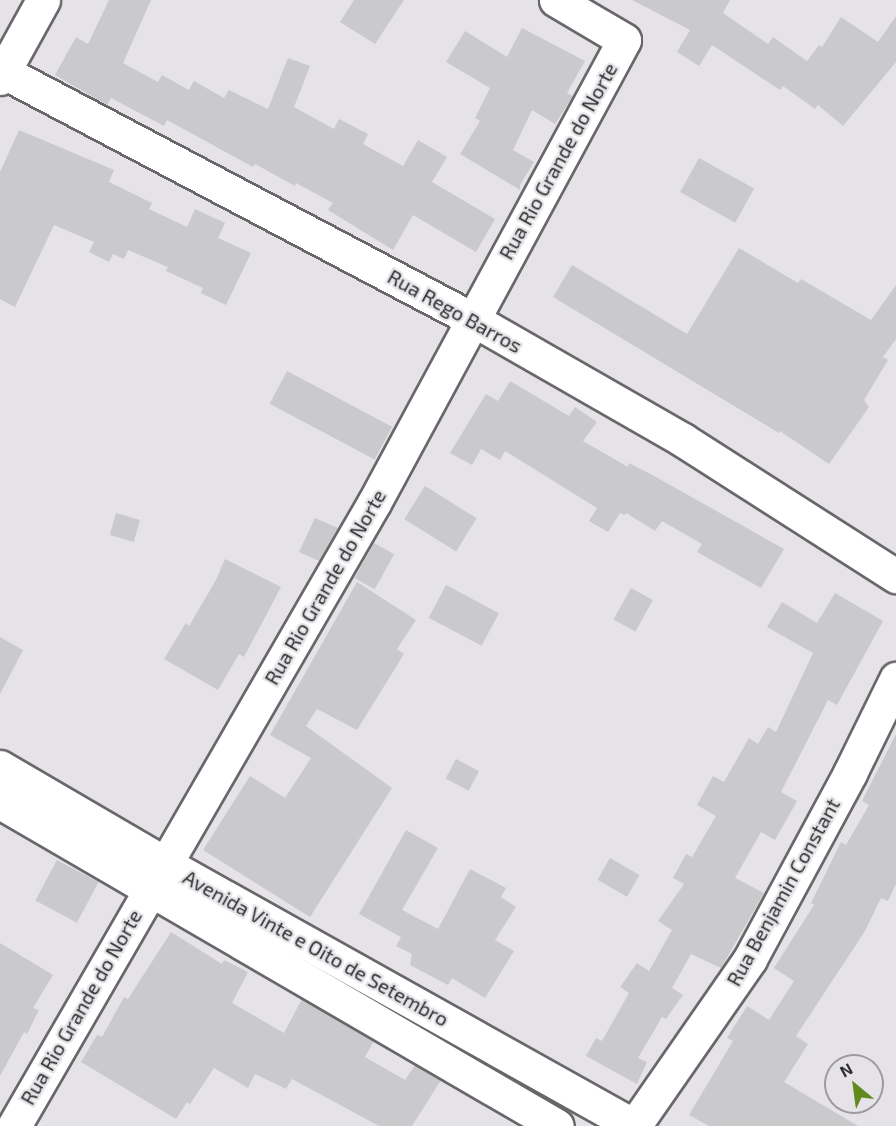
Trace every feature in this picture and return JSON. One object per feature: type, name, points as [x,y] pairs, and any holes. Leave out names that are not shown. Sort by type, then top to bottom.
[{"type":"street","points":[[1,73],[43,0]]},
{"type":"street","name":"Rua Rio Grande do Norte","points":[[14,1126],[374,503],[624,40],[556,0]]},
{"type":"street","name":"Rua Rego Barros","points":[[1,73],[472,319],[683,440],[896,576]]},
{"type":"street","name":"Rua Benjamin Constant","points":[[634,1126],[750,959],[850,773],[896,679]]},
{"type":"street","name":"Avenida Vinte e Oito de Setembro","points":[[0,767],[156,877],[557,1126]]},
{"type":"street","name":"Avenida Vinte e Oito de Setembro","points":[[0,802],[156,877],[634,1126]]},
{"type":"building","points":[[109,0],[151,0],[123,63],[158,82],[162,75],[189,90],[194,81],[224,98],[229,90],[268,109],[288,58],[310,66],[294,107],[334,129],[339,119],[368,134],[363,144],[403,166],[418,140],[447,157],[432,182],[495,219],[476,252],[413,215],[393,250],[328,210],[333,203],[296,183],[295,186],[255,164],[253,167],[167,120],[164,126],[111,98],[107,105],[55,75],[76,37],[88,44]]},
{"type":"building","points":[[354,0],[404,0],[375,44],[340,22]]},
{"type":"building","points":[[632,0],[730,0],[723,13],[768,44],[773,37],[807,61],[819,45],[822,47],[841,17],[878,42],[896,16],[896,62],[843,126],[818,105],[815,109],[783,86],[780,90],[712,45],[699,66],[677,52],[690,30]]},
{"type":"building","points":[[522,28],[585,61],[567,93],[573,96],[555,124],[532,110],[513,150],[534,162],[520,185],[520,190],[460,154],[480,121],[475,118],[490,88],[446,62],[465,31],[507,57]]},
{"type":"building","points":[[19,130],[114,170],[109,182],[152,203],[149,209],[187,227],[195,209],[225,223],[218,238],[251,253],[226,305],[201,293],[203,288],[166,271],[168,267],[128,250],[124,259],[113,254],[109,262],[89,252],[94,242],[54,225],[15,307],[0,299],[0,172]]},
{"type":"building","points":[[699,158],[754,189],[735,223],[680,192]]},
{"type":"building","points":[[739,248],[798,283],[801,279],[871,320],[896,285],[896,339],[883,357],[888,360],[864,400],[869,407],[829,464],[780,431],[779,433],[553,297],[572,265],[687,334]]},
{"type":"building","points":[[287,371],[392,427],[375,460],[270,404]]},
{"type":"building","points":[[510,381],[569,416],[575,407],[597,422],[583,441],[628,467],[629,463],[656,477],[784,549],[761,588],[697,552],[702,544],[662,521],[655,531],[626,513],[625,515],[620,513],[608,532],[589,521],[597,508],[505,451],[500,460],[481,449],[472,465],[450,453],[486,394],[498,401]]},
{"type":"building","points":[[425,486],[477,518],[456,551],[404,519]]},
{"type":"building","points":[[116,513],[140,520],[134,542],[110,535]]},
{"type":"building","points":[[315,518],[338,528],[319,561],[299,552]]},
{"type":"building","points":[[374,543],[394,554],[375,589],[355,578]]},
{"type":"building","points":[[225,559],[281,587],[244,657],[239,654],[218,690],[164,659],[186,623],[189,626],[216,580]]},
{"type":"building","points":[[357,582],[416,620],[397,649],[404,654],[357,730],[317,709],[306,726],[392,788],[310,917],[203,850],[250,776],[285,798],[311,758],[270,735]]},
{"type":"building","points":[[446,585],[499,613],[482,646],[429,618]]},
{"type":"building","points":[[631,588],[653,600],[635,632],[614,619]]},
{"type":"building","points":[[835,593],[883,621],[837,705],[828,700],[781,792],[797,801],[775,840],[761,832],[735,878],[764,893],[721,968],[691,954],[672,988],[683,995],[666,1019],[662,1017],[638,1058],[647,1062],[637,1084],[586,1056],[596,1038],[602,1041],[629,993],[620,987],[637,963],[649,971],[672,930],[658,921],[684,884],[673,878],[686,854],[692,857],[716,816],[697,805],[713,776],[724,782],[749,738],[758,744],[768,727],[776,732],[813,653],[767,627],[782,602],[817,623]]},
{"type":"building","points":[[0,637],[23,650],[0,694]]},
{"type":"building","points":[[896,734],[896,884],[888,901],[881,898],[865,931],[796,1036],[808,1044],[784,1082],[824,1106],[824,1114],[838,1114],[858,1126],[709,1126],[689,1115],[733,1041],[727,1038],[747,1006],[769,1020],[794,981],[774,968],[814,905],[811,903],[841,842],[846,845],[869,805],[862,801]]},
{"type":"building","points":[[456,759],[479,771],[469,791],[446,778]]},
{"type":"building","points":[[406,830],[438,848],[402,910],[438,929],[470,869],[506,888],[501,897],[516,907],[495,940],[514,951],[485,998],[452,978],[448,985],[410,965],[412,954],[396,946],[401,937],[359,914]]},
{"type":"building","points":[[610,858],[639,875],[627,897],[598,880]]},
{"type":"building","points":[[57,860],[98,882],[77,923],[35,901]]},
{"type":"building","points":[[171,932],[222,964],[224,960],[248,972],[232,1003],[284,1033],[302,999],[374,1041],[365,1057],[405,1080],[415,1065],[441,1080],[412,1126],[379,1126],[292,1079],[286,1089],[255,1074],[248,1088],[214,1068],[190,1104],[187,1102],[176,1119],[81,1062],[97,1035],[102,1037],[124,997],[128,999]]},
{"type":"building","points":[[0,943],[53,975],[33,1008],[39,1010],[27,1034],[24,1032],[0,1076]]}]
